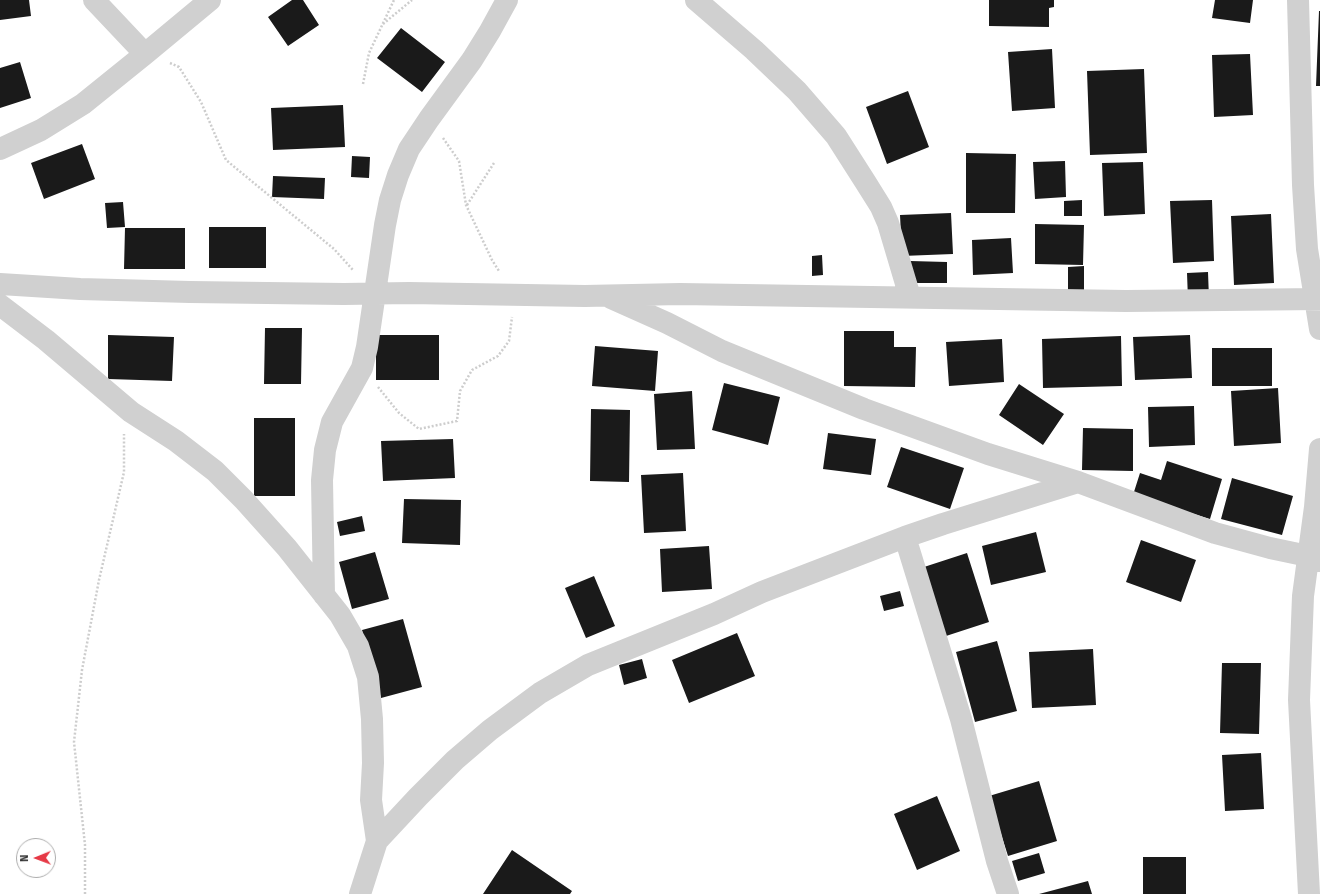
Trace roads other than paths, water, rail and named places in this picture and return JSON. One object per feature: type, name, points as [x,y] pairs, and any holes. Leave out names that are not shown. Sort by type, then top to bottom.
[{"type":"street","points":[[94,0],[145,54]]},
{"type":"street","points":[[0,149],[41,130],[83,104],[210,0]]},
{"type":"street","points":[[324,595],[322,480],[325,450],[332,422],[362,368],[367,347],[390,200],[398,175],[409,149],[472,60],[507,0]]},
{"type":"street","points":[[696,0],[754,50],[797,92],[836,136],[881,207],[888,223],[910,298]]},
{"type":"street","points":[[1298,0],[1303,185],[1307,249],[1318,299],[1320,329]]},
{"type":"street","points":[[0,284],[80,289],[190,292],[515,295],[680,294],[1126,301],[1318,299]]},
{"type":"street","points":[[604,295],[667,323],[722,351],[864,409],[988,454],[1078,482],[1214,533],[1314,559]]},
{"type":"street","points":[[0,304],[52,344],[131,412],[176,441],[215,471],[244,500],[287,548],[340,616],[358,646],[368,677],[372,719],[373,764],[371,800],[377,841]]},
{"type":"street","points":[[1309,894],[1299,700],[1303,596],[1314,559],[1315,507],[1320,449]]},
{"type":"street","points":[[360,894],[377,841],[439,776],[490,730],[540,693],[581,669],[714,614],[762,592],[905,537],[1078,482]]},
{"type":"street","points":[[905,537],[961,720],[995,853],[1008,894]]}]
